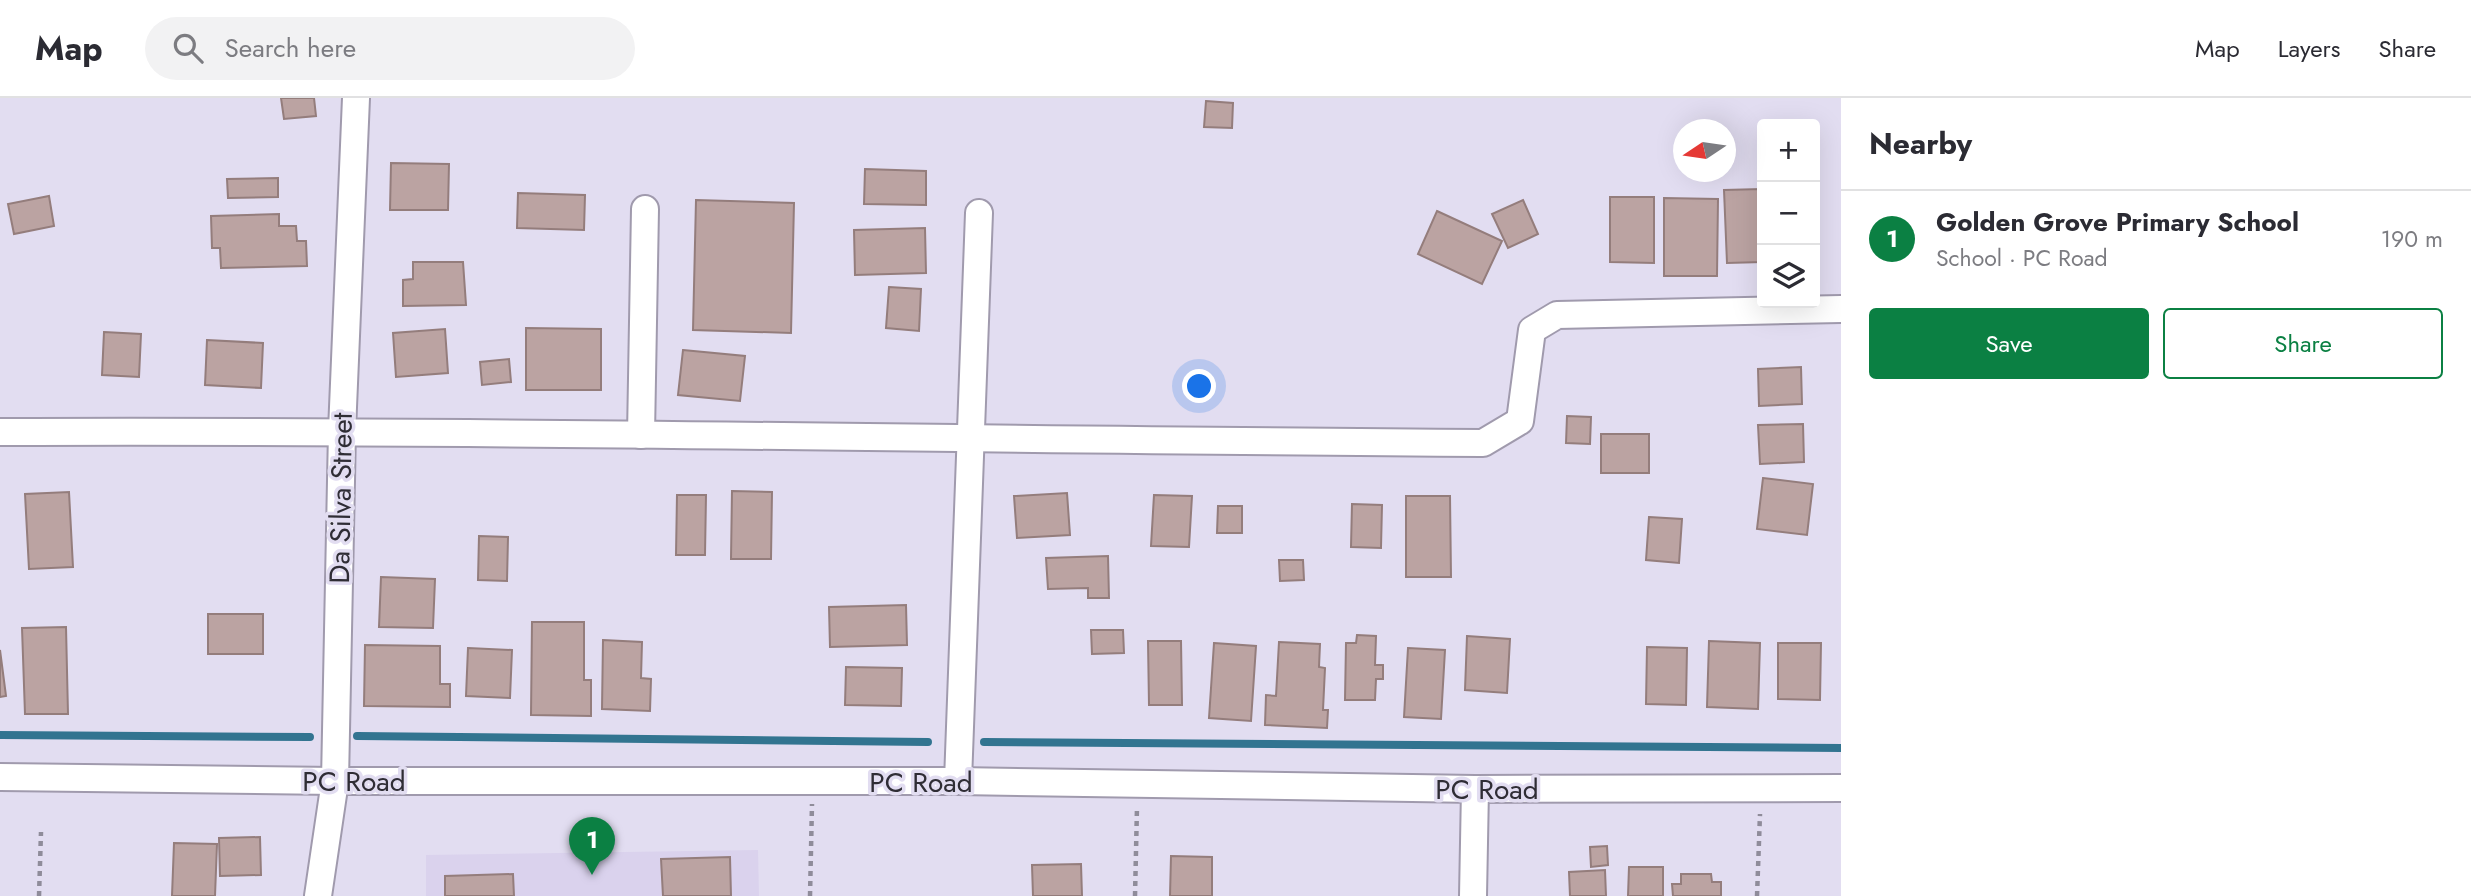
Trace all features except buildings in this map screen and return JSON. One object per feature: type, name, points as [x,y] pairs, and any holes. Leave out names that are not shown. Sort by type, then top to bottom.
[{"type":"street","name":"Da Silva Street","points":[[318,896],[335,781],[342,431],[356,98]]},
{"type":"street","points":[[640,435],[645,209]]},
{"type":"street","points":[[958,781],[979,213]]},
{"type":"street","points":[[0,432],[342,431],[971,440],[1483,443],[1520,421],[1532,330],[1557,315],[1841,309]]},
{"type":"street","name":"PC Road","points":[[0,778],[812,783],[958,781],[1475,789],[1841,788]]},
{"type":"street","points":[[1473,896],[1475,789]]},
{"type":"path","points":[[810,896],[812,783]]},
{"type":"path","points":[[1135,896],[1138,785]]},
{"type":"path","points":[[1757,896],[1761,789]]},
{"type":"path","points":[[38,896],[41,832]]},
{"type":"shaded area","points":[[758,850],[759,896],[426,896],[426,855]]},
{"type":"waterway","points":[[0,735],[310,737]]},
{"type":"waterway","points":[[357,736],[928,742]]},
{"type":"waterway","points":[[984,742],[1841,748]]},
{"type":"place","name":"Golden Grove Primary School","points":[[592,875]]}]
